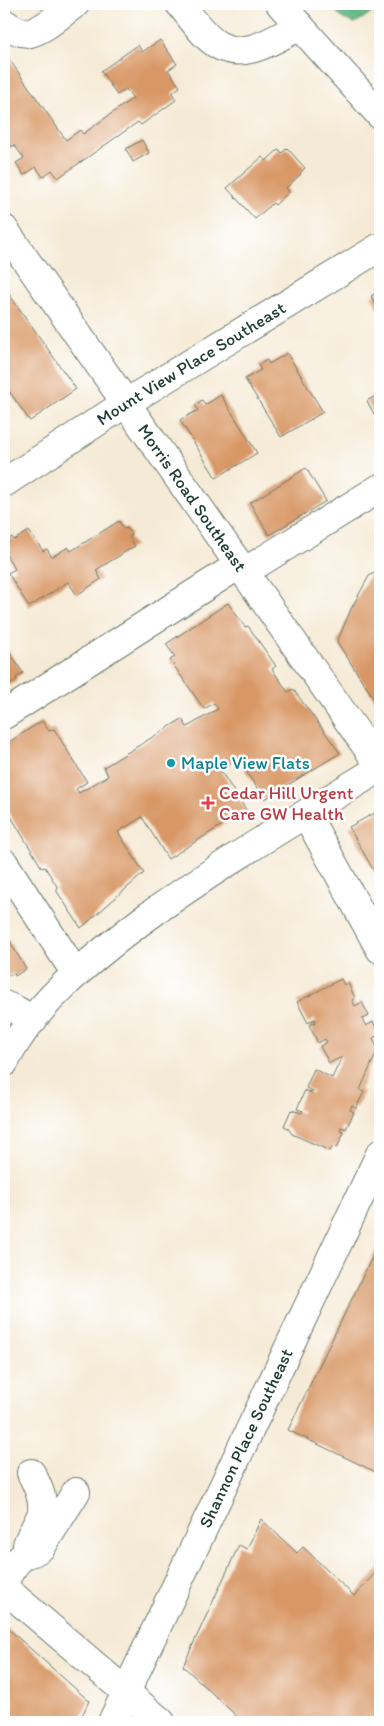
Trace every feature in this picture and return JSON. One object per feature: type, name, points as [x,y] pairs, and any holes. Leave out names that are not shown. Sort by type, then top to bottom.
[{"type":"street","points":[[4,23],[15,30],[29,33],[42,27],[75,4]]},
{"type":"street","points":[[180,4],[205,34],[219,46],[234,51],[249,50],[266,44],[300,26]]},
{"type":"street","points":[[280,4],[380,115]]},
{"type":"street","name":"Morris Road Southeast","points":[[5,233],[380,767]]},
{"type":"street","name":"Mount View Place Southeast","points":[[4,483],[126,403],[380,247]]},
{"type":"street","points":[[4,715],[242,569],[380,488]]},
{"type":"street","points":[[4,1064],[32,1020],[48,1002],[76,974],[117,940],[170,900],[216,869],[380,767]]},
{"type":"street","points":[[306,814],[380,949]]},
{"type":"street","points":[[4,863],[76,974]]},
{"type":"street","points":[[4,1005],[32,1020]]},
{"type":"street","name":"Shannon Place Southeast","points":[[112,1722],[380,1154]]},
{"type":"street","points":[[26,1554],[28,1539],[42,1513],[42,1501],[38,1486],[31,1473]]},
{"type":"street","points":[[4,1581],[26,1554],[36,1552],[42,1546],[76,1492]]},
{"type":"street","points":[[4,1588],[162,1722]]},
{"type":"green space","points":[[329,4],[378,4],[373,12],[355,23],[343,19]]},
{"type":"building","points":[[160,40],[177,64],[168,70],[180,87],[172,93],[176,100],[141,125],[138,122],[58,178],[52,170],[43,177],[36,167],[24,175],[16,163],[24,158],[14,145],[6,150],[4,147],[4,52],[66,140],[80,130],[83,134],[133,98],[126,89],[117,95],[101,71],[138,45],[142,52]]},
{"type":"building","points":[[142,140],[149,153],[133,162],[126,149]]},
{"type":"building","points":[[287,148],[305,168],[286,188],[289,192],[255,219],[227,188],[262,157],[266,161],[279,149],[282,153]]},
{"type":"building","points":[[4,287],[76,389],[30,421],[4,384]]},
{"type":"building","points":[[380,291],[380,312],[371,296]]},
{"type":"building","points":[[287,353],[323,412],[281,437],[245,379],[261,370],[258,365],[267,360],[269,364]]},
{"type":"building","points":[[380,393],[380,411],[374,414],[367,401]]},
{"type":"building","points":[[221,395],[257,453],[216,478],[180,420],[198,410],[195,405],[202,400],[205,405]]},
{"type":"building","points":[[306,468],[326,501],[269,535],[250,503]]},
{"type":"building","points":[[119,521],[124,529],[127,528],[132,535],[129,537],[135,546],[96,570],[101,579],[77,595],[68,582],[29,607],[8,573],[15,569],[5,553],[7,552],[4,542],[12,537],[14,540],[29,531],[43,551],[47,549],[52,557],[68,547],[71,551]]},
{"type":"building","points":[[380,570],[380,708],[337,642],[351,609],[369,576]]},
{"type":"building","name":"Maple View Flats","points":[[228,603],[245,627],[248,626],[276,666],[272,669],[288,692],[293,689],[340,753],[265,799],[237,759],[220,770],[246,810],[168,859],[142,817],[118,832],[144,873],[81,928],[56,890],[58,888],[45,867],[42,868],[4,805],[4,745],[42,721],[49,731],[54,729],[87,782],[76,789],[79,793],[108,776],[104,767],[182,719],[187,727],[218,709],[214,703],[204,709],[170,660],[175,657],[166,644]]},
{"type":"building","points":[[4,645],[23,673],[4,689]]},
{"type":"building","points":[[380,810],[380,882],[349,827]]},
{"type":"building","points":[[4,932],[26,969],[15,976],[14,973],[4,975]]},
{"type":"building","points":[[341,979],[344,985],[348,983],[355,998],[352,1000],[355,1006],[362,1002],[369,1016],[362,1019],[366,1026],[373,1022],[380,1034],[373,1038],[378,1049],[360,1090],[364,1092],[356,1108],[352,1106],[350,1110],[354,1112],[346,1129],[341,1127],[340,1131],[344,1132],[337,1148],[333,1146],[330,1151],[292,1134],[284,1126],[291,1110],[302,1113],[303,1111],[297,1109],[305,1090],[312,1093],[313,1091],[306,1088],[314,1069],[332,1078],[342,1057],[329,1063],[320,1046],[327,1042],[325,1039],[318,1043],[309,1025],[316,1022],[315,1019],[308,1023],[297,1002]]},
{"type":"building","points":[[380,1241],[380,1474],[288,1430]]},
{"type":"building","points":[[261,1519],[297,1553],[303,1547],[354,1596],[380,1568],[380,1722],[243,1722],[183,1666],[239,1545],[247,1549]]},
{"type":"building","points":[[4,1625],[89,1701],[79,1722],[4,1722]]},
{"type":"place","name":"Maple View Flats","points":[[171,763]]},
{"type":"place","name":"Cedar Hill Urgent Care GW Health","points":[[208,803]]}]
